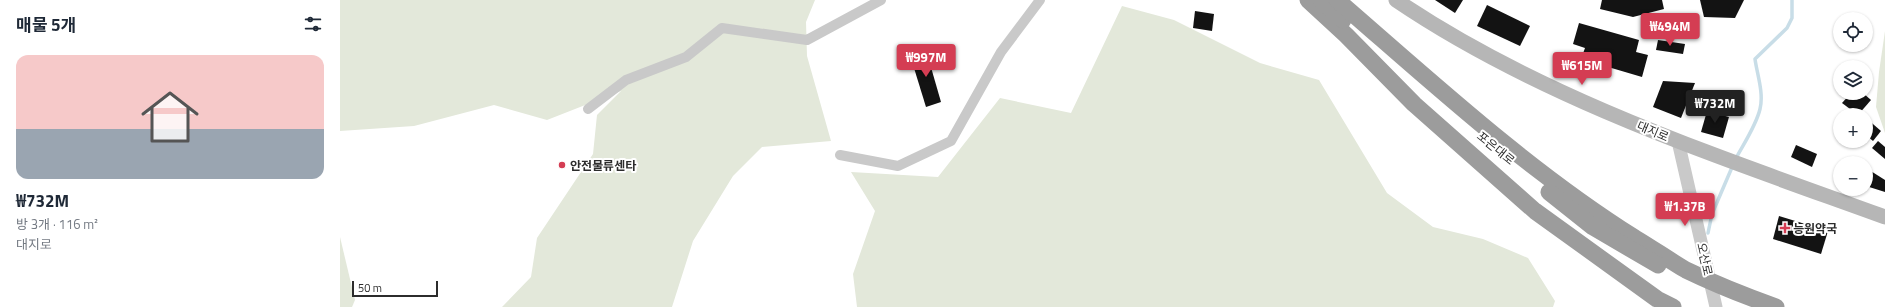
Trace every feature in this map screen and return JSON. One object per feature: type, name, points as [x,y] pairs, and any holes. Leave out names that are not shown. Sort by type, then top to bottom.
[{"type":"highway","points":[[1308,0],[1346,35],[1414,104],[1535,211],[1657,299],[1673,307]]},
{"type":"highway","points":[[1328,2],[1346,35]]},
{"type":"highway","name":"포은대로","points":[[1328,2],[1543,175],[1684,274],[1741,301]]},
{"type":"highway","points":[[1741,301],[1776,307]]},
{"type":"main road","name":"대지로","points":[[1396,0],[1430,23],[1547,86],[1678,141],[1885,217]]},
{"type":"street","points":[[588,109],[626,80],[686,57],[722,28],[807,40],[881,0]]},
{"type":"street","points":[[840,155],[898,166],[951,141],[1001,52],[1040,0]]},
{"type":"street","name":"대지로","points":[[1400,0],[1430,23]]},
{"type":"street","name":"오산로","points":[[1678,141],[1716,307]]},
{"type":"shaded area","points":[[340,0],[815,0],[806,22],[807,56],[831,141],[762,147],[733,176],[693,241],[672,307],[502,307],[531,277],[537,238],[593,154],[597,115],[621,91],[547,120],[494,105],[414,126],[340,131]]},
{"type":"shaded area","points":[[1122,6],[1174,20],[1260,63],[1319,80],[1387,193],[1433,227],[1483,239],[1528,258],[1555,301],[1553,307],[857,307],[853,274],[875,211],[851,172],[938,177],[1000,98],[1071,113]]},
{"type":"shaded area","points":[[1885,31],[1885,133],[1876,107]]},
{"type":"shaded area","points":[[340,237],[355,300],[352,307],[340,307]]},
{"type":"building","points":[[1435,0],[1463,0],[1455,13]]},
{"type":"building","points":[[1602,0],[1662,0],[1664,9],[1633,17],[1600,9]]},
{"type":"building","points":[[1700,0],[1744,0],[1735,18],[1704,17]]},
{"type":"building","points":[[1487,5],[1530,26],[1520,46],[1477,26]]},
{"type":"building","points":[[1195,11],[1214,14],[1212,31],[1193,28]]},
{"type":"building","points":[[1579,23],[1639,40],[1636,52],[1648,55],[1642,77],[1581,59],[1585,48],[1573,44]]},
{"type":"building","points":[[1658,40],[1685,44],[1683,54],[1656,50]]},
{"type":"building","points":[[926,50],[941,102],[926,107],[910,55]]},
{"type":"building","points":[[1663,81],[1695,83],[1681,118],[1653,107]]},
{"type":"building","points":[[1845,100],[1871,100],[1864,108],[1849,108],[1842,103]]},
{"type":"building","points":[[1707,111],[1729,117],[1723,138],[1701,132]]},
{"type":"building","points":[[1873,124],[1881,131],[1873,141]]},
{"type":"building","points":[[1878,141],[1885,147],[1885,159],[1872,148]]},
{"type":"building","points":[[1796,145],[1817,154],[1812,167],[1791,157]]},
{"type":"building","points":[[1873,172],[1885,180],[1885,192],[1873,188]]},
{"type":"building","points":[[1779,216],[1828,231],[1821,254],[1773,239]]},
{"type":"waterway","points":[[1735,160],[1753,128],[1760,109],[1761,90],[1755,59],[1787,28],[1792,18],[1792,0]]},
{"type":"waterway","points":[[1708,233],[1712,214],[1733,165]]},
{"type":"place","name":"안전물류센타","points":[[562,165]]},
{"type":"place","name":"능원약국","points":[[1785,228]]}]
